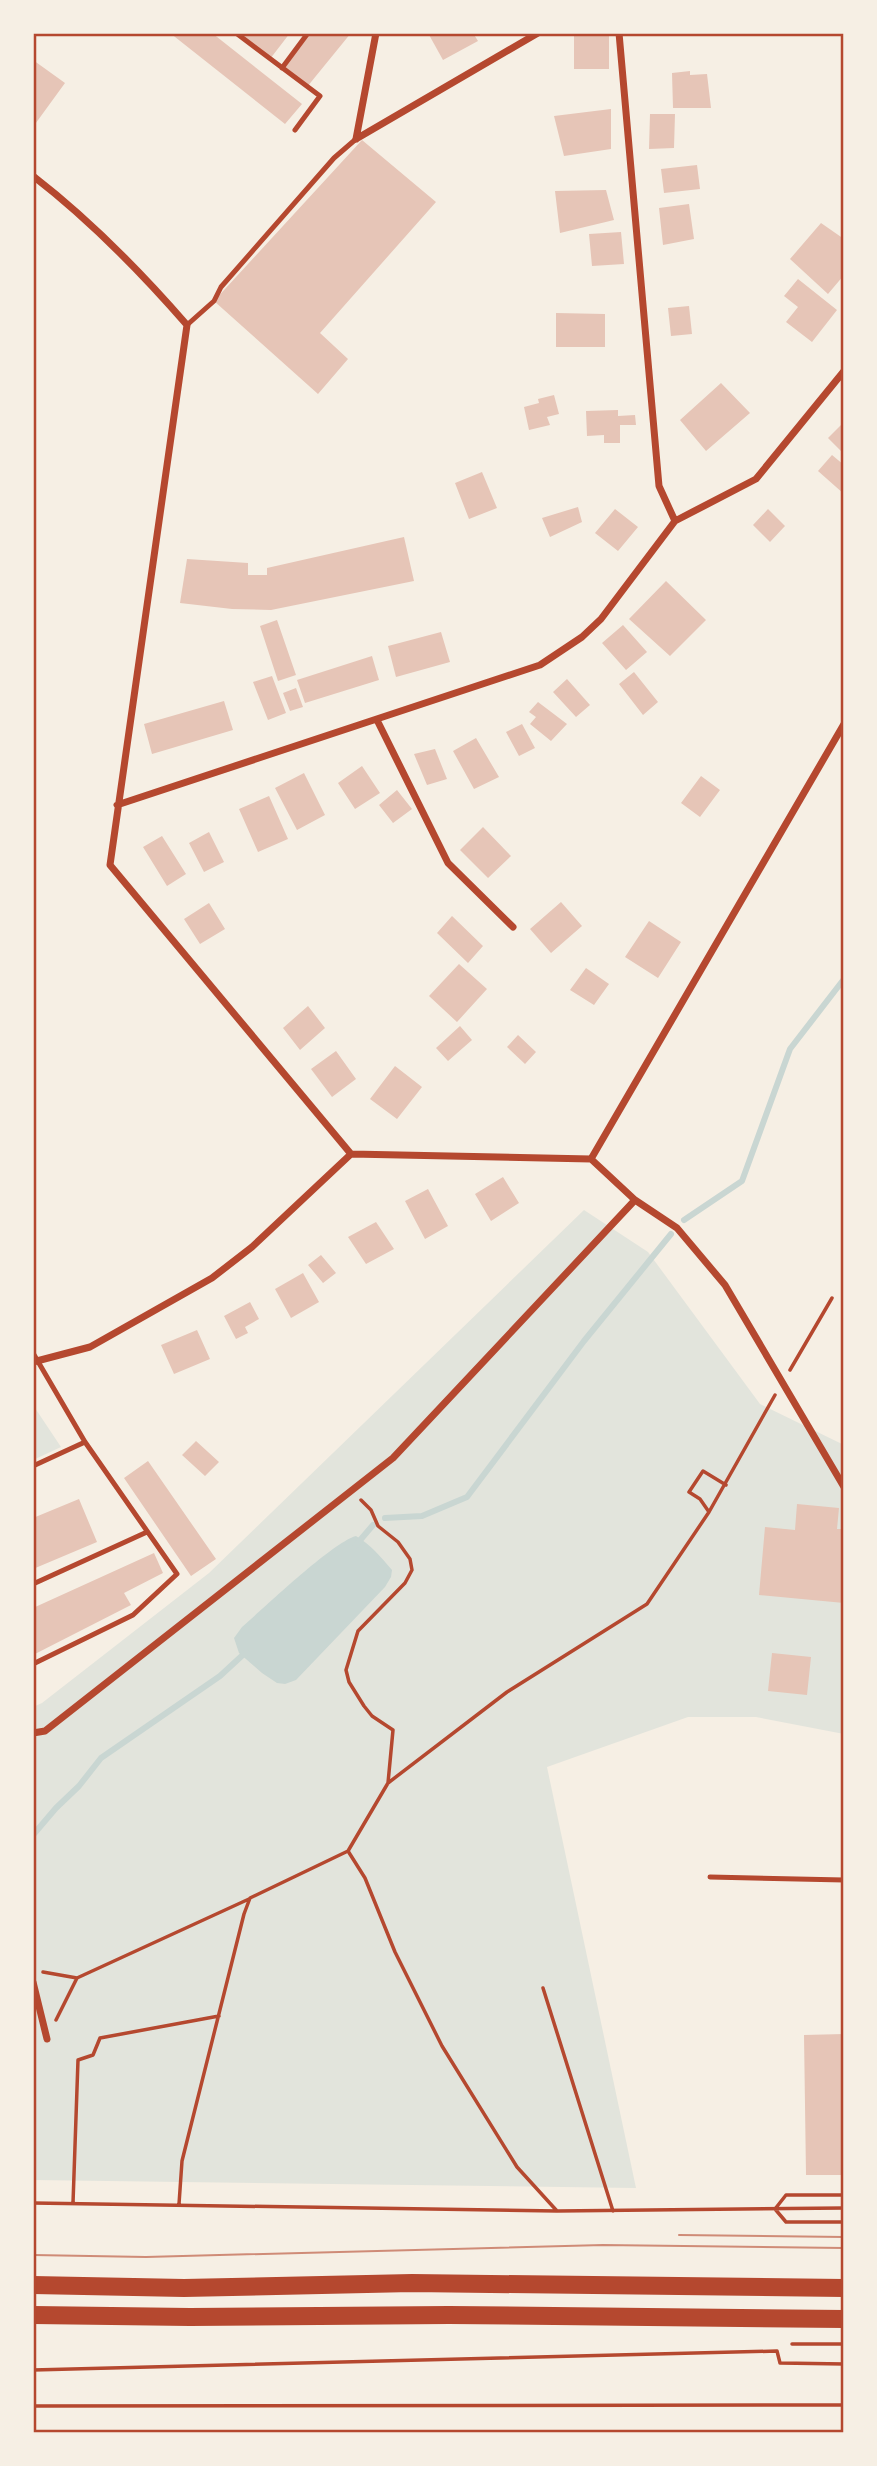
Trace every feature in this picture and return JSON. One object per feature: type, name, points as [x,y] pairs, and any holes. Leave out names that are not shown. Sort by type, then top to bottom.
[{"type":"main road","points":[[33,2285],[184,2288],[412,2283],[844,2288]]},
{"type":"main road","points":[[33,2315],[844,2319]]},
{"type":"street","points":[[356,139],[376,33]]},
{"type":"street","points":[[356,139],[538,33]]},
{"type":"street","points":[[619,33],[659,486],[676,521]]},
{"type":"street","points":[[33,176],[137,268],[187,325],[110,865],[351,1154]]},
{"type":"street","points":[[117,805],[540,665],[582,637],[601,620],[676,521],[756,479],[844,371]]},
{"type":"street","points":[[377,720],[447,863],[513,927]]},
{"type":"street","points":[[591,1159],[844,724]]},
{"type":"street","points":[[34,1358],[90,1347],[212,1278],[252,1247],[351,1154],[591,1159],[635,1200],[677,1228],[725,1285],[844,1487]]},
{"type":"street","points":[[33,1733],[45,1731],[393,1458],[635,1200]]},
{"type":"street","points":[[33,1982],[47,2039]]},
{"type":"lane","points":[[236,33],[320,96],[295,130]]},
{"type":"lane","points":[[282,68],[308,33]]},
{"type":"lane","points":[[187,325],[214,301],[221,287],[334,158],[356,139]]},
{"type":"lane","points":[[33,1664],[133,1615],[177,1574],[85,1442],[34,1358]]},
{"type":"lane","points":[[33,1466],[85,1442]]},
{"type":"lane","points":[[33,1584],[147,1532]]},
{"type":"lane","points":[[710,1877],[844,1881]]},
{"type":"path","points":[[33,1971],[77,1978],[348,1851],[388,1783],[507,1692],[647,1604],[726,1485],[832,1298]]},
{"type":"path","points":[[709,1512],[700,1499],[689,1492],[703,1471],[726,1485]]},
{"type":"path","points":[[351,1491],[371,1510],[378,1526],[398,1542],[410,1559],[412,1570],[405,1583],[358,1631],[346,1670],[349,1682],[364,1706],[372,1716],[393,1730],[388,1783]]},
{"type":"path","points":[[348,1851],[365,1878],[395,1952],[442,2046],[516,2167],[557,2211]]},
{"type":"path","points":[[179,2204],[182,2161],[250,1898]]},
{"type":"path","points":[[47,2039],[77,1978]]},
{"type":"path","points":[[543,1987],[613,2211]]},
{"type":"path","points":[[73,2203],[78,2060],[93,2055],[100,2038],[219,2016]]},
{"type":"path","points":[[775,2208],[786,2195],[844,2195]]},
{"type":"path","points":[[33,2203],[557,2211],[844,2208]]},
{"type":"path","points":[[775,2208],[786,2222],[844,2222]]},
{"type":"path","points":[[792,2344],[844,2344]]},
{"type":"path","points":[[33,2370],[777,2351],[780,2362],[844,2364]]},
{"type":"path","points":[[33,2406],[844,2405]]},
{"type":"shaded area","points":[[584,1210],[648,1252],[760,1404],[844,1445],[844,1734],[756,1717],[688,1717],[547,1767],[636,2188],[33,2180],[33,1707],[42,1703],[209,1573]]},
{"type":"shaded area","points":[[33,1405],[61,1447],[33,1460]]},
{"type":"shaded area","points":[[356,1536],[388,1565],[392,1570],[391,1577],[385,1587],[296,1680],[285,1684],[277,1683],[239,1653],[234,1638],[242,1627],[299,1577],[332,1550]]},
{"type":"building","points":[[170,33],[212,33],[302,104],[285,124]]},
{"type":"building","points":[[247,33],[290,33],[270,59],[243,39]]},
{"type":"building","points":[[309,33],[351,33],[307,87],[282,68]]},
{"type":"building","points":[[428,33],[473,33],[478,41],[443,60]]},
{"type":"building","points":[[574,34],[609,34],[609,69],[574,69]]},
{"type":"building","points":[[33,60],[65,83],[33,127]]},
{"type":"building","points":[[690,71],[690,75],[707,74],[711,108],[673,108],[672,73]]},
{"type":"building","points":[[611,109],[611,149],[564,156],[554,116]]},
{"type":"building","points":[[650,114],[675,114],[674,148],[649,149]]},
{"type":"building","points":[[362,140],[436,202],[320,333],[348,359],[318,394],[214,301]]},
{"type":"building","points":[[697,165],[700,189],[664,193],[661,169]]},
{"type":"building","points":[[606,190],[614,220],[560,233],[555,191]]},
{"type":"building","points":[[689,204],[694,239],[663,245],[659,208]]},
{"type":"building","points":[[821,223],[844,239],[844,275],[828,294],[790,259]]},
{"type":"building","points":[[621,232],[624,264],[592,266],[589,234]]},
{"type":"building","points":[[798,279],[837,310],[812,342],[786,322],[798,307],[784,296]]},
{"type":"building","points":[[689,306],[692,334],[671,336],[668,308]]},
{"type":"building","points":[[556,313],[605,314],[605,347],[556,347]]},
{"type":"building","points":[[721,383],[750,413],[706,451],[680,420]]},
{"type":"building","points":[[554,395],[559,414],[547,417],[550,425],[529,430],[524,407],[539,403],[538,399]]},
{"type":"building","points":[[618,410],[618,416],[635,415],[636,425],[620,425],[620,443],[604,443],[604,435],[587,436],[586,411]]},
{"type":"building","points":[[844,422],[844,450],[842,452],[828,438]]},
{"type":"building","points":[[832,455],[844,465],[844,494],[818,471]]},
{"type":"building","points":[[482,472],[497,508],[469,519],[455,483]]},
{"type":"building","points":[[578,507],[582,522],[550,537],[542,518]]},
{"type":"building","points":[[615,509],[638,527],[618,551],[595,533]]},
{"type":"building","points":[[768,509],[785,526],[770,542],[753,525]]},
{"type":"building","points":[[404,537],[414,581],[271,610],[180,603],[187,559],[248,563],[248,575],[267,575],[267,568]]},
{"type":"building","points":[[666,581],[706,620],[670,656],[629,619]]},
{"type":"building","points":[[277,620],[296,675],[278,681],[260,626]]},
{"type":"building","points":[[623,625],[647,652],[626,670],[602,643]]},
{"type":"building","points":[[441,632],[450,662],[396,677],[388,646]]},
{"type":"building","points":[[372,656],[379,680],[305,703],[297,680]]},
{"type":"building","points":[[634,672],[658,702],[643,715],[619,684]]},
{"type":"building","points":[[272,676],[286,713],[268,720],[253,682]]},
{"type":"building","points":[[567,679],[590,705],[576,717],[553,692]]},
{"type":"building","points":[[296,688],[303,707],[290,711],[283,693]]},
{"type":"building","points":[[224,701],[233,730],[152,754],[144,724]]},
{"type":"building","points":[[538,702],[567,724],[551,741],[530,724],[536,717],[529,712]]},
{"type":"building","points":[[522,724],[535,748],[519,756],[506,732]]},
{"type":"building","points":[[476,738],[499,777],[474,789],[453,751]]},
{"type":"building","points":[[435,749],[447,779],[427,785],[414,754]]},
{"type":"building","points":[[362,766],[380,793],[355,809],[338,783]]},
{"type":"building","points":[[304,773],[325,815],[297,830],[275,788]]},
{"type":"building","points":[[701,776],[720,790],[700,817],[681,803]]},
{"type":"building","points":[[397,790],[412,809],[393,823],[379,805]]},
{"type":"building","points":[[269,796],[288,839],[258,852],[239,809]]},
{"type":"building","points":[[483,827],[511,856],[488,878],[460,850]]},
{"type":"building","points":[[209,832],[224,862],[204,872],[189,843]]},
{"type":"building","points":[[162,836],[186,874],[167,886],[143,847]]},
{"type":"building","points":[[561,902],[582,926],[551,953],[530,929]]},
{"type":"building","points":[[209,903],[225,929],[200,944],[184,919]]},
{"type":"building","points":[[452,916],[483,946],[468,963],[437,933]]},
{"type":"building","points":[[649,921],[681,942],[658,978],[625,957]]},
{"type":"building","points":[[459,964],[487,989],[457,1022],[429,996]]},
{"type":"building","points":[[586,968],[609,984],[594,1005],[570,990]]},
{"type":"building","points":[[308,1006],[325,1028],[300,1050],[283,1028]]},
{"type":"building","points":[[460,1026],[472,1040],[448,1061],[436,1048]]},
{"type":"building","points":[[518,1035],[536,1052],[525,1064],[507,1047]]},
{"type":"building","points":[[336,1051],[356,1079],[332,1097],[311,1069]]},
{"type":"building","points":[[395,1066],[422,1087],[397,1119],[370,1099]]},
{"type":"building","points":[[503,1177],[519,1203],[491,1221],[475,1194]]},
{"type":"building","points":[[428,1189],[448,1226],[425,1239],[405,1201]]},
{"type":"building","points":[[376,1222],[394,1249],[366,1264],[348,1237]]},
{"type":"building","points":[[321,1255],[336,1273],[323,1283],[308,1265]]},
{"type":"building","points":[[303,1273],[319,1302],[291,1318],[275,1289]]},
{"type":"building","points":[[250,1302],[259,1319],[245,1327],[248,1333],[236,1339],[224,1316]]},
{"type":"building","points":[[197,1330],[210,1359],[174,1374],[161,1345]]},
{"type":"building","points":[[196,1441],[219,1462],[205,1476],[182,1455]]},
{"type":"building","points":[[148,1461],[216,1559],[191,1576],[124,1478]]},
{"type":"building","points":[[79,1499],[97,1542],[33,1569],[33,1518]]},
{"type":"building","points":[[797,1504],[839,1508],[837,1529],[844,1529],[844,1603],[759,1595],[765,1527],[795,1530]]},
{"type":"building","points":[[154,1553],[163,1573],[124,1593],[131,1605],[33,1655],[33,1608]]},
{"type":"building","points":[[772,1653],[811,1657],[807,1695],[768,1691]]},
{"type":"building","points":[[844,2034],[844,2175],[806,2175],[804,2035]]},
{"type":"waterway","points":[[684,1220],[742,1181],[790,1049],[844,979]]},
{"type":"waterway","points":[[385,1518],[422,1516],[467,1497],[584,1341],[671,1234]]},
{"type":"waterway","points":[[356,1545],[373,1525]]},
{"type":"waterway","points":[[33,1835],[101,1758],[220,1676],[246,1652]]},
{"type":"tram line","points":[[679,2235],[844,2237]]},
{"type":"tram line","points":[[33,2255],[146,2257],[603,2245],[844,2248]]}]
